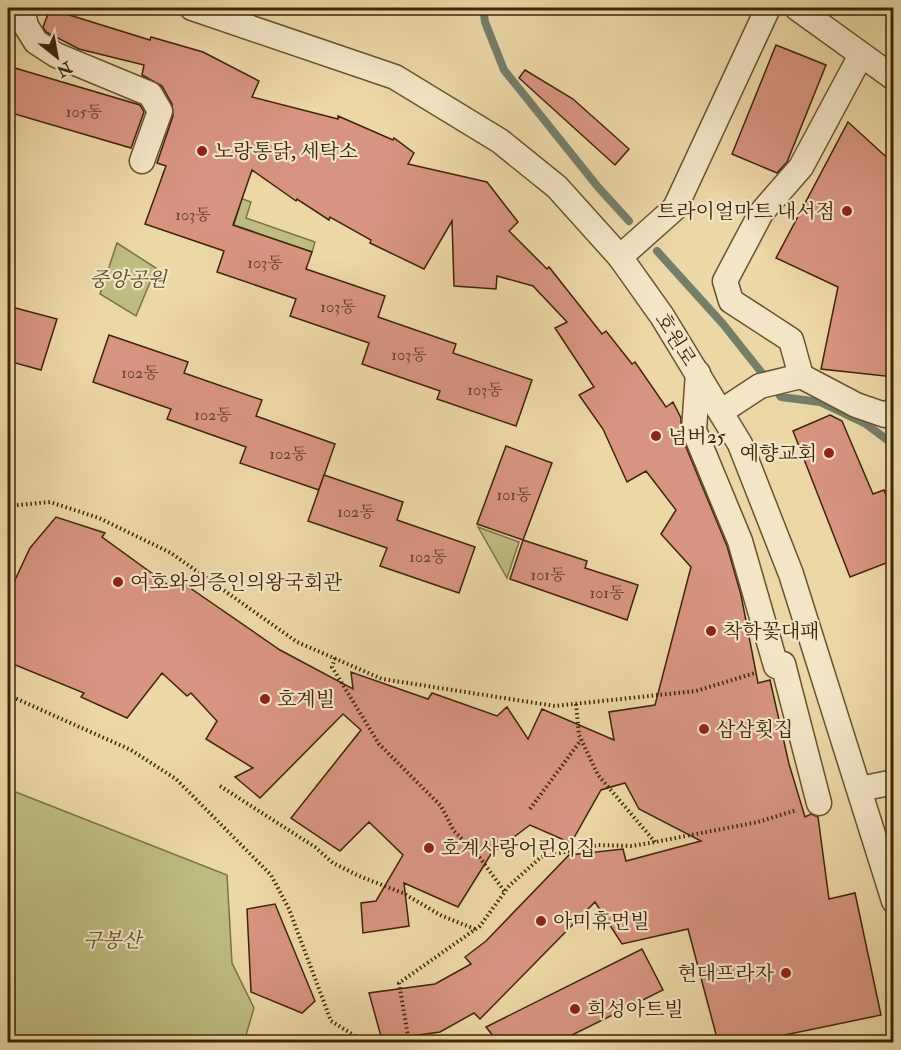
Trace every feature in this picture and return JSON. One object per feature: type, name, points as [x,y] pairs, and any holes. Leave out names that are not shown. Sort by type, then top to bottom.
[{"type":"street","points":[[22,8],[26,26],[36,42],[56,55],[150,94],[160,111],[142,161]]},
{"type":"street","name":"호원로","points":[[192,8],[395,77],[500,141],[557,187],[620,257],[698,373],[740,444],[791,574],[894,901]]},
{"type":"street","points":[[620,257],[675,208],[768,8]]},
{"type":"street","points":[[797,8],[894,78]]},
{"type":"street","points":[[801,376],[791,340],[731,301],[725,281],[761,213],[801,167],[861,54]]},
{"type":"street","points":[[698,373],[694,430],[740,541],[819,803]]},
{"type":"street","points":[[722,411],[760,386],[801,376],[856,405],[885,414],[894,410]]},
{"type":"street","points":[[860,789],[894,782]]},
{"type":"path","points":[[8,506],[50,502],[99,518],[171,553],[297,642],[382,679],[555,706],[696,691],[779,665]]},
{"type":"path","points":[[335,658],[332,667],[379,744],[441,806],[454,831],[477,854],[505,892]]},
{"type":"path","points":[[8,695],[110,743],[131,750],[176,779],[272,875],[289,909],[331,1021],[365,1042]]},
{"type":"path","points":[[576,704],[581,740],[598,775],[656,842]]},
{"type":"path","points":[[530,809],[581,740]]},
{"type":"path","points":[[220,786],[315,847],[333,863],[403,893],[442,916],[475,929]]},
{"type":"path","points":[[409,1042],[399,982],[475,929],[505,892],[541,857],[598,845],[632,846],[656,842],[758,822],[819,803]]},
{"type":"green space","points":[[164,171],[251,202],[246,218],[315,242],[312,252],[234,225],[240,205],[162,177]]},
{"type":"green space","name":"중앙공원","points":[[117,243],[156,268],[136,316],[100,294]]},
{"type":"green space","points":[[478,527],[519,542],[507,578]]},
{"type":"green space","name":"구봉산","points":[[8,789],[227,875],[232,963],[254,1008],[244,1042],[8,1042]]},
{"type":"building","points":[[50,9],[150,40],[151,37],[203,52],[259,81],[252,97],[338,119],[338,116],[393,140],[394,138],[414,153],[408,164],[487,182],[518,222],[509,231],[547,269],[549,267],[602,334],[606,331],[632,364],[635,362],[666,407],[673,402],[681,418],[681,435],[727,546],[741,595],[758,683],[770,680],[789,764],[805,817],[811,814],[818,817],[829,899],[855,893],[881,1015],[751,1042],[718,1042],[688,929],[622,944],[595,902],[480,1019],[474,1013],[440,1032],[382,1040],[369,993],[435,984],[471,964],[465,957],[486,941],[569,855],[623,849],[626,861],[701,841],[639,809],[625,783],[601,790],[571,843],[530,825],[491,854],[458,907],[404,883],[409,926],[363,933],[361,903],[376,901],[403,855],[369,822],[340,851],[291,818],[361,730],[343,714],[260,798],[235,777],[253,768],[206,739],[217,721],[191,693],[187,696],[162,673],[127,718],[81,697],[84,693],[8,662],[8,595],[30,548],[56,517],[105,533],[102,537],[171,587],[177,579],[280,650],[353,689],[351,672],[428,699],[432,693],[497,716],[507,707],[528,739],[542,709],[614,740],[609,712],[655,705],[691,567],[661,534],[676,510],[646,471],[627,482],[603,429],[579,395],[594,387],[555,328],[567,322],[533,286],[497,276],[496,289],[454,286],[452,221],[424,269],[370,243],[371,240],[330,217],[329,220],[297,199],[296,201],[252,170],[233,225],[312,252],[306,269],[385,296],[378,317],[456,344],[453,353],[532,380],[516,426],[437,399],[440,391],[362,364],[369,343],[290,316],[296,299],[217,272],[224,251],[145,224],[166,166],[157,163],[173,116],[172,104],[162,86],[142,75],[144,65],[79,49],[46,32],[43,27]]},
{"type":"building","points":[[776,45],[826,65],[787,162],[777,173],[732,154]]},
{"type":"building","points":[[8,66],[140,105],[144,112],[131,148],[8,112]]},
{"type":"building","points":[[525,70],[573,99],[629,149],[615,165],[519,78]]},
{"type":"building","name":"트라이얼마트 내서점","points":[[848,122],[894,164],[894,377],[821,369],[838,287],[776,258]]},
{"type":"building","points":[[8,306],[57,319],[41,370],[8,361]]},
{"type":"building","points":[[109,335],[188,362],[184,373],[262,400],[256,416],[335,444],[319,490],[240,463],[246,447],[167,419],[171,409],[93,382]]},
{"type":"building","points":[[830,415],[842,421],[873,494],[884,490],[894,515],[894,560],[850,577],[793,431]]},
{"type":"building","points":[[506,446],[552,463],[523,540],[477,524]]},
{"type":"building","points":[[324,475],[403,502],[397,520],[475,547],[459,593],[380,566],[387,548],[308,521]]},
{"type":"building","points":[[523,540],[587,561],[585,568],[638,585],[627,620],[510,579]]},
{"type":"building","points":[[275,904],[315,1001],[302,1013],[251,992],[247,909]]},
{"type":"building","name":"희성아트빌","points":[[642,949],[663,990],[558,1042],[498,1042],[486,1027]]},
{"type":"waterway","points":[[483,8],[485,22],[504,70],[598,187],[629,221]]},
{"type":"waterway","points":[[657,251],[723,324],[781,397],[820,402],[866,424],[894,445]]},
{"type":"place","name":"노랑통닭, 세탁소","points":[[202,151]]},
{"type":"place","name":"트라이얼마트 내서점","points":[[847,211]]},
{"type":"place","name":"넘버25","points":[[656,436]]},
{"type":"place","name":"예향교회","points":[[829,453]]},
{"type":"place","name":"여호와의증인의왕국회관","points":[[118,582]]},
{"type":"place","name":"착학꽃대패","points":[[711,631]]},
{"type":"place","name":"호계빌","points":[[265,699]]},
{"type":"place","name":"삼삼횟집","points":[[704,729]]},
{"type":"place","name":"호계사랑어린이집","points":[[429,848]]},
{"type":"place","name":"아미휴먼빌","points":[[541,921]]},
{"type":"place","name":"현대프라자","points":[[786,973]]},
{"type":"place","name":"희성아트빌","points":[[575,1009]]}]
